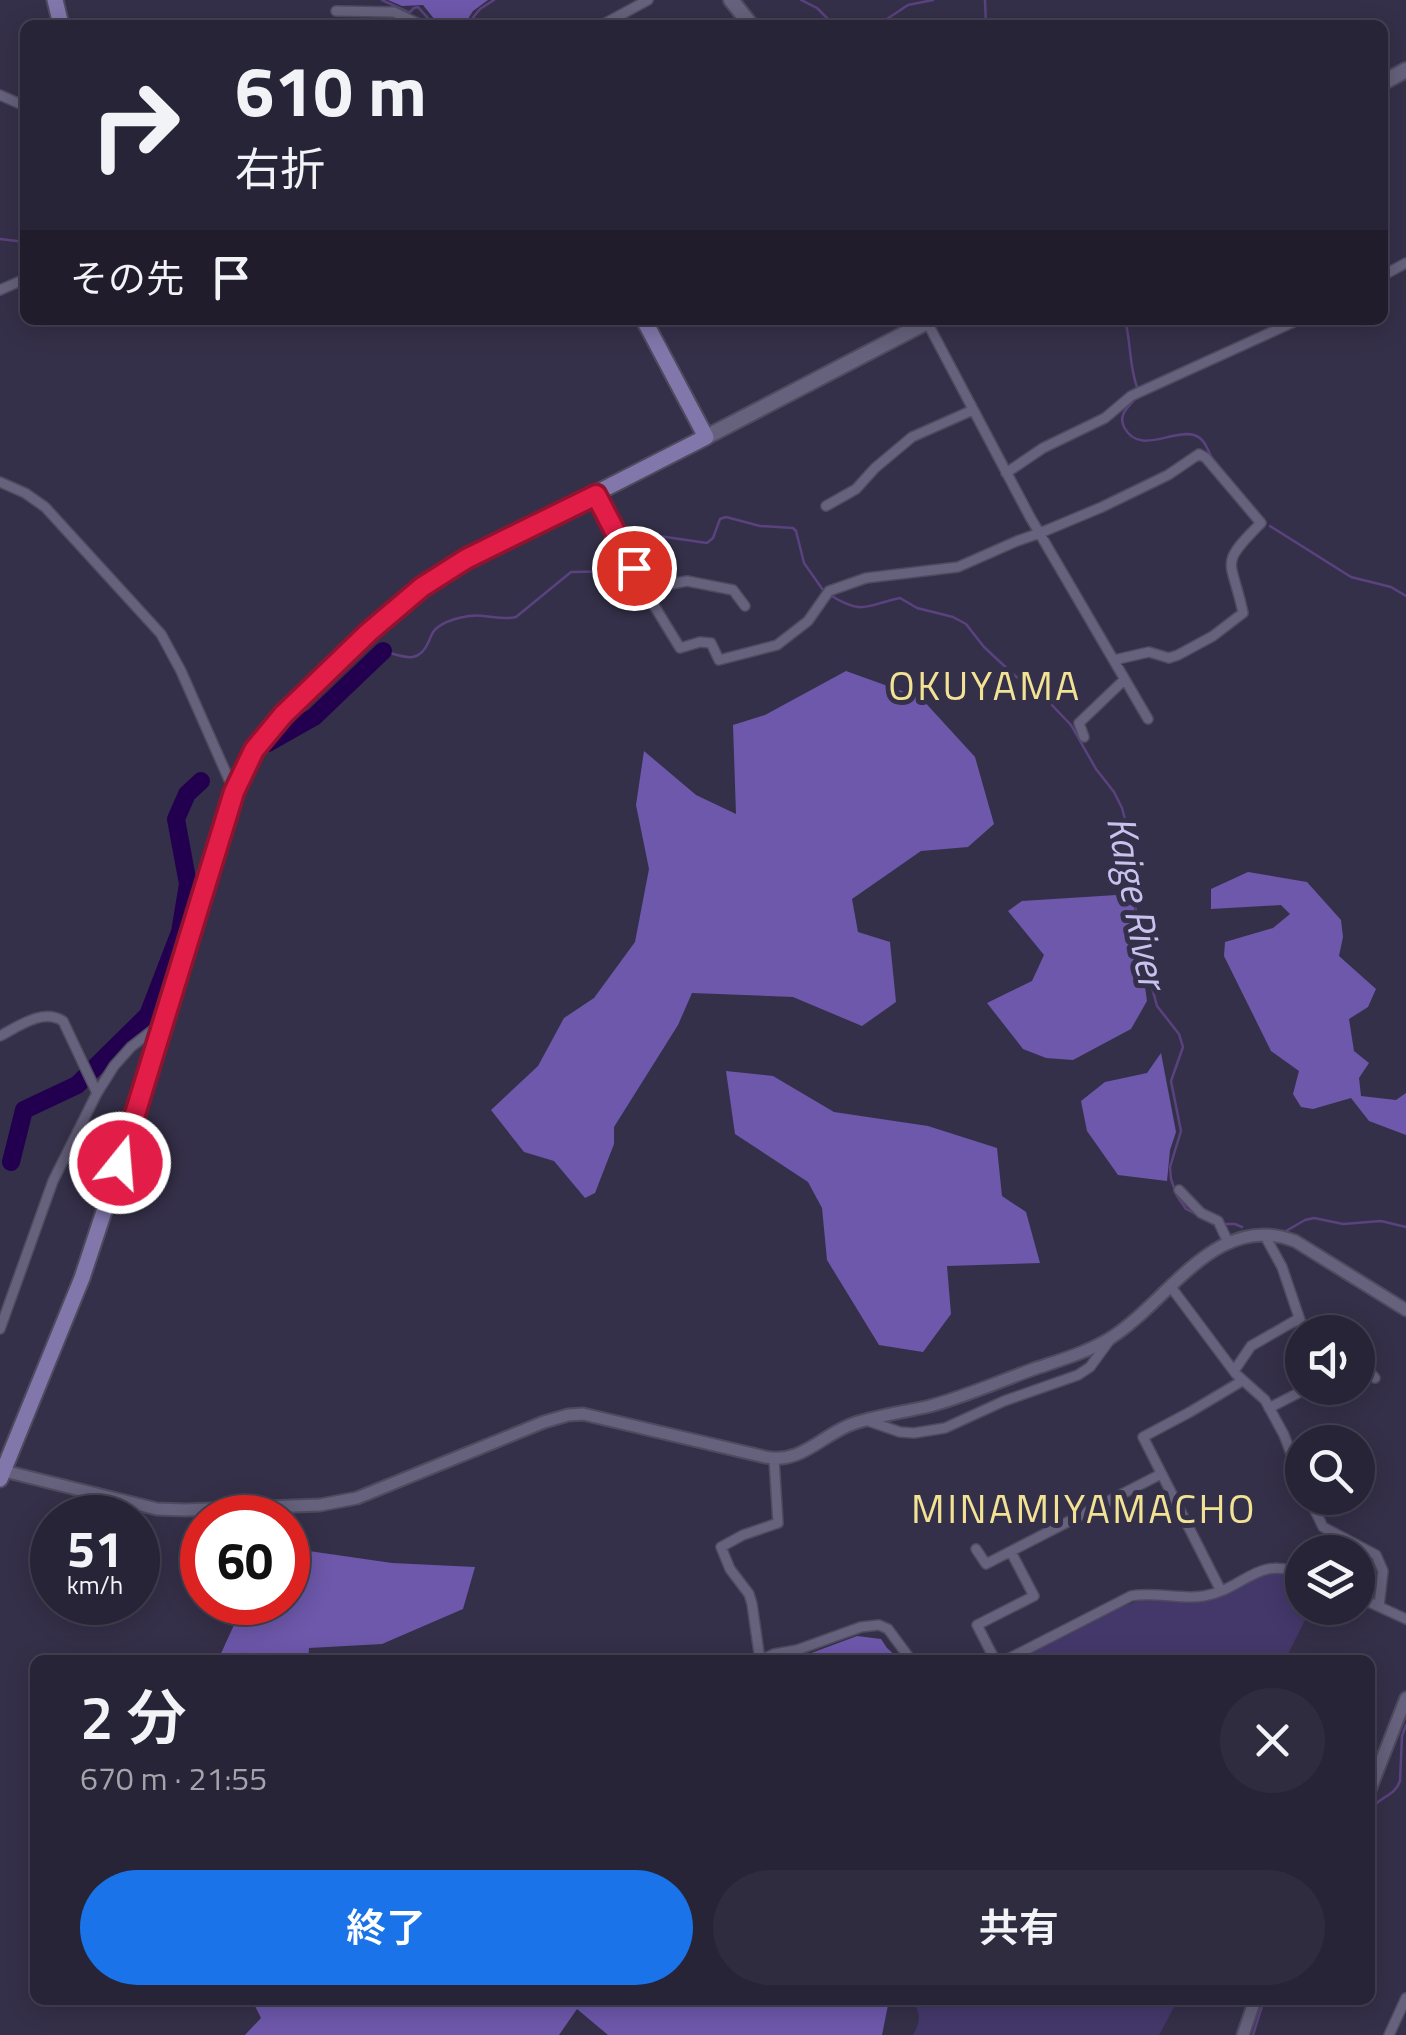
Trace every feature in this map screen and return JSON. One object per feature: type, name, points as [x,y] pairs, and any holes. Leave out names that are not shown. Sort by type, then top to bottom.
[{"type":"main road","points":[[731,0],[746,20]]},
{"type":"main road","points":[[647,325],[706,437]]},
{"type":"main road","points":[[2,1475],[82,1278],[234,792],[254,750],[283,715],[422,587],[466,559],[920,325]]},
{"type":"street","points":[[611,20],[648,0]]},
{"type":"street","points":[[336,12],[394,12],[410,20]]},
{"type":"street","points":[[930,325],[1006,474],[1148,719]]},
{"type":"street","points":[[1006,474],[1043,448],[1106,418],[1131,396],[1287,325]]},
{"type":"street","points":[[826,506],[856,489],[874,468],[912,437],[973,410]]},
{"type":"street","points":[[596,495],[644,589],[680,648],[712,643],[719,660],[776,644],[808,620],[827,593],[866,578],[958,568],[1168,475],[1199,454],[1261,524],[1233,550],[1230,562],[1243,613],[1178,656],[1169,658],[1149,652],[1114,660]]},
{"type":"street","points":[[0,482],[45,507],[161,634],[181,670],[234,792]]},
{"type":"street","points":[[644,589],[687,581],[733,590],[745,606]]},
{"type":"street","points":[[1084,737],[1079,722],[1124,680]]},
{"type":"street","points":[[0,1036],[24,1022],[45,1015],[57,1016],[63,1021],[97,1093]]},
{"type":"street","points":[[0,1329],[53,1181],[97,1093],[131,1046],[164,1022]]},
{"type":"street","points":[[1179,1190],[1219,1225],[1228,1242]]},
{"type":"street","points":[[865,1420],[900,1432],[945,1428],[1004,1400],[1078,1375],[1090,1367],[1110,1339],[1201,1260],[1228,1242],[1249,1235],[1295,1240],[1406,1310]]},
{"type":"street","points":[[1265,1236],[1282,1268],[1297,1315]]},
{"type":"street","points":[[1171,1287],[1242,1381],[1260,1394],[1285,1438]]},
{"type":"street","points":[[1234,1371],[1251,1346],[1285,1326]]},
{"type":"street","points":[[2,1475],[157,1509],[320,1505],[357,1498],[544,1422],[584,1414],[774,1459],[786,1458],[808,1450],[837,1430],[936,1404],[1110,1339]]},
{"type":"street","points":[[1221,1591],[1143,1436],[1242,1381]]},
{"type":"street","points":[[1270,1408],[1285,1400]]},
{"type":"street","points":[[760,1655],[749,1594],[721,1547],[778,1523],[774,1459]]},
{"type":"street","points":[[976,1549],[986,1564],[1162,1474]]},
{"type":"street","points":[[1318,1515],[1324,1526],[1376,1555],[1382,1570],[1379,1606]]},
{"type":"street","points":[[993,1655],[977,1625],[1034,1596],[1011,1552]]},
{"type":"street","points":[[1016,1655],[1131,1596],[1201,1597],[1266,1568],[1285,1568]]},
{"type":"street","points":[[1375,1604],[1406,1619]]},
{"type":"street","points":[[772,1655],[798,1650],[861,1627],[879,1626],[888,1629],[908,1655]]},
{"type":"street","points":[[1375,1777],[1406,1698]]},
{"type":"street","points":[[1389,2035],[1406,1998]]},
{"type":"street","points":[[1244,2035],[1253,2005]]},
{"type":"shaded area","points":[[388,0],[488,0],[467,20],[435,20],[423,5],[402,6]]},
{"type":"shaded area","points":[[846,671],[921,698],[975,757],[994,824],[968,847],[921,851],[852,899],[858,932],[890,942],[896,1002],[862,1026],[793,997],[692,993],[678,1025],[614,1127],[614,1144],[595,1193],[585,1198],[554,1161],[524,1152],[491,1110],[538,1066],[564,1018],[594,998],[635,942],[649,869],[636,805],[644,751],[696,795],[736,814],[733,725],[765,715]]},
{"type":"shaded area","points":[[1248,872],[1307,882],[1341,920],[1339,956],[1376,989],[1368,1007],[1349,1019],[1354,1051],[1369,1063],[1359,1078],[1361,1096],[1396,1100],[1406,1093],[1406,1135],[1369,1121],[1351,1098],[1313,1109],[1301,1107],[1293,1094],[1299,1071],[1271,1051],[1224,956],[1225,942],[1273,928],[1290,914],[1281,905],[1211,909],[1211,889]]},
{"type":"shaded area","points":[[1132,894],[1147,1001],[1131,1029],[1073,1060],[1046,1058],[1023,1049],[987,1003],[1032,981],[1044,955],[1008,911],[1022,901]]},
{"type":"shaded area","points":[[1161,1053],[1176,1132],[1167,1181],[1118,1175],[1087,1131],[1081,1101],[1105,1082],[1147,1073]]},
{"type":"shaded area","points":[[726,1071],[773,1076],[834,1112],[928,1126],[997,1148],[1002,1196],[1026,1212],[1040,1263],[947,1266],[951,1314],[923,1352],[879,1345],[827,1260],[822,1208],[808,1182],[735,1134]]},
{"type":"shaded area","points":[[310,1551],[392,1563],[475,1567],[463,1609],[382,1644],[309,1648],[308,1655],[220,1655],[234,1625],[310,1625]]},
{"type":"shaded area","points":[[1266,1570],[1285,1572],[1285,1625],[1302,1625],[1288,1655],[1028,1655],[1141,1600],[1206,1601]]},
{"type":"shaded area","points":[[857,1636],[881,1639],[895,1655],[806,1655]]},
{"type":"shaded area","points":[[254,2005],[888,2005],[882,2035],[608,2035],[577,2009],[559,2035],[245,2035],[261,2018]]},
{"type":"shaded area","points":[[915,2005],[1175,2005],[1159,2035],[913,2035],[919,2017]]},
{"type":"waterway","points":[[382,0],[408,12]]},
{"type":"waterway","points":[[471,20],[494,0]]},
{"type":"waterway","points":[[801,0],[829,20]]},
{"type":"waterway","points":[[886,20],[908,5],[933,0]]},
{"type":"waterway","points":[[985,0],[986,20]]},
{"type":"waterway","points":[[408,14],[418,7],[430,20]]},
{"type":"waterway","points":[[0,239],[20,241]]},
{"type":"waterway","points":[[1126,325],[1137,387]]},
{"type":"waterway","points":[[1135,399],[1122,418],[1130,435],[1147,441],[1194,435],[1204,442],[1213,460]]},
{"type":"waterway","name":"Kaige River","points":[[637,568],[641,565],[645,536],[707,543],[720,519],[726,517],[760,526],[793,528],[804,563],[823,590]]},
{"type":"waterway","points":[[1270,526],[1351,577],[1391,587],[1406,596]]},
{"type":"waterway","name":"Kaige River","points":[[383,651],[416,656],[425,649],[434,630],[448,622],[472,616],[516,617],[571,572],[629,571]]},
{"type":"waterway","name":"Kaige River","points":[[830,595],[858,607],[900,598],[917,608],[966,624],[984,647],[1071,725],[1114,792],[1130,838],[1129,881],[1157,1006],[1179,1034],[1183,1047],[1171,1081],[1181,1131],[1170,1167],[1171,1179],[1186,1209],[1215,1224]]},
{"type":"waterway","points":[[268,743],[314,717],[383,651]]},
{"type":"waterway","points":[[11,1162],[24,1110],[77,1085],[148,1015],[180,932],[188,884],[176,819],[187,794],[201,781]]},
{"type":"waterway","name":"Kaige River","points":[[1286,1231],[1314,1218],[1343,1224],[1381,1221],[1406,1227]]},
{"type":"waterway","name":"Kaige River","points":[[1223,1224],[1242,1227]]},
{"type":"waterway","name":"Kaige River","points":[[1375,1806],[1400,1781],[1406,1725]]},
{"type":"waterway","name":"Kaige River","points":[[1253,2035],[1262,2005]]},
{"type":"district","name":"OKUYAMA","points":[[985,686]]},
{"type":"district","name":"MINAMIYAMACHO","points":[[1084,1509]]},
{"type":"route","points":[[120,1163],[234,792],[254,750],[283,715],[422,587],[466,559],[596,495],[634,568]]}]
